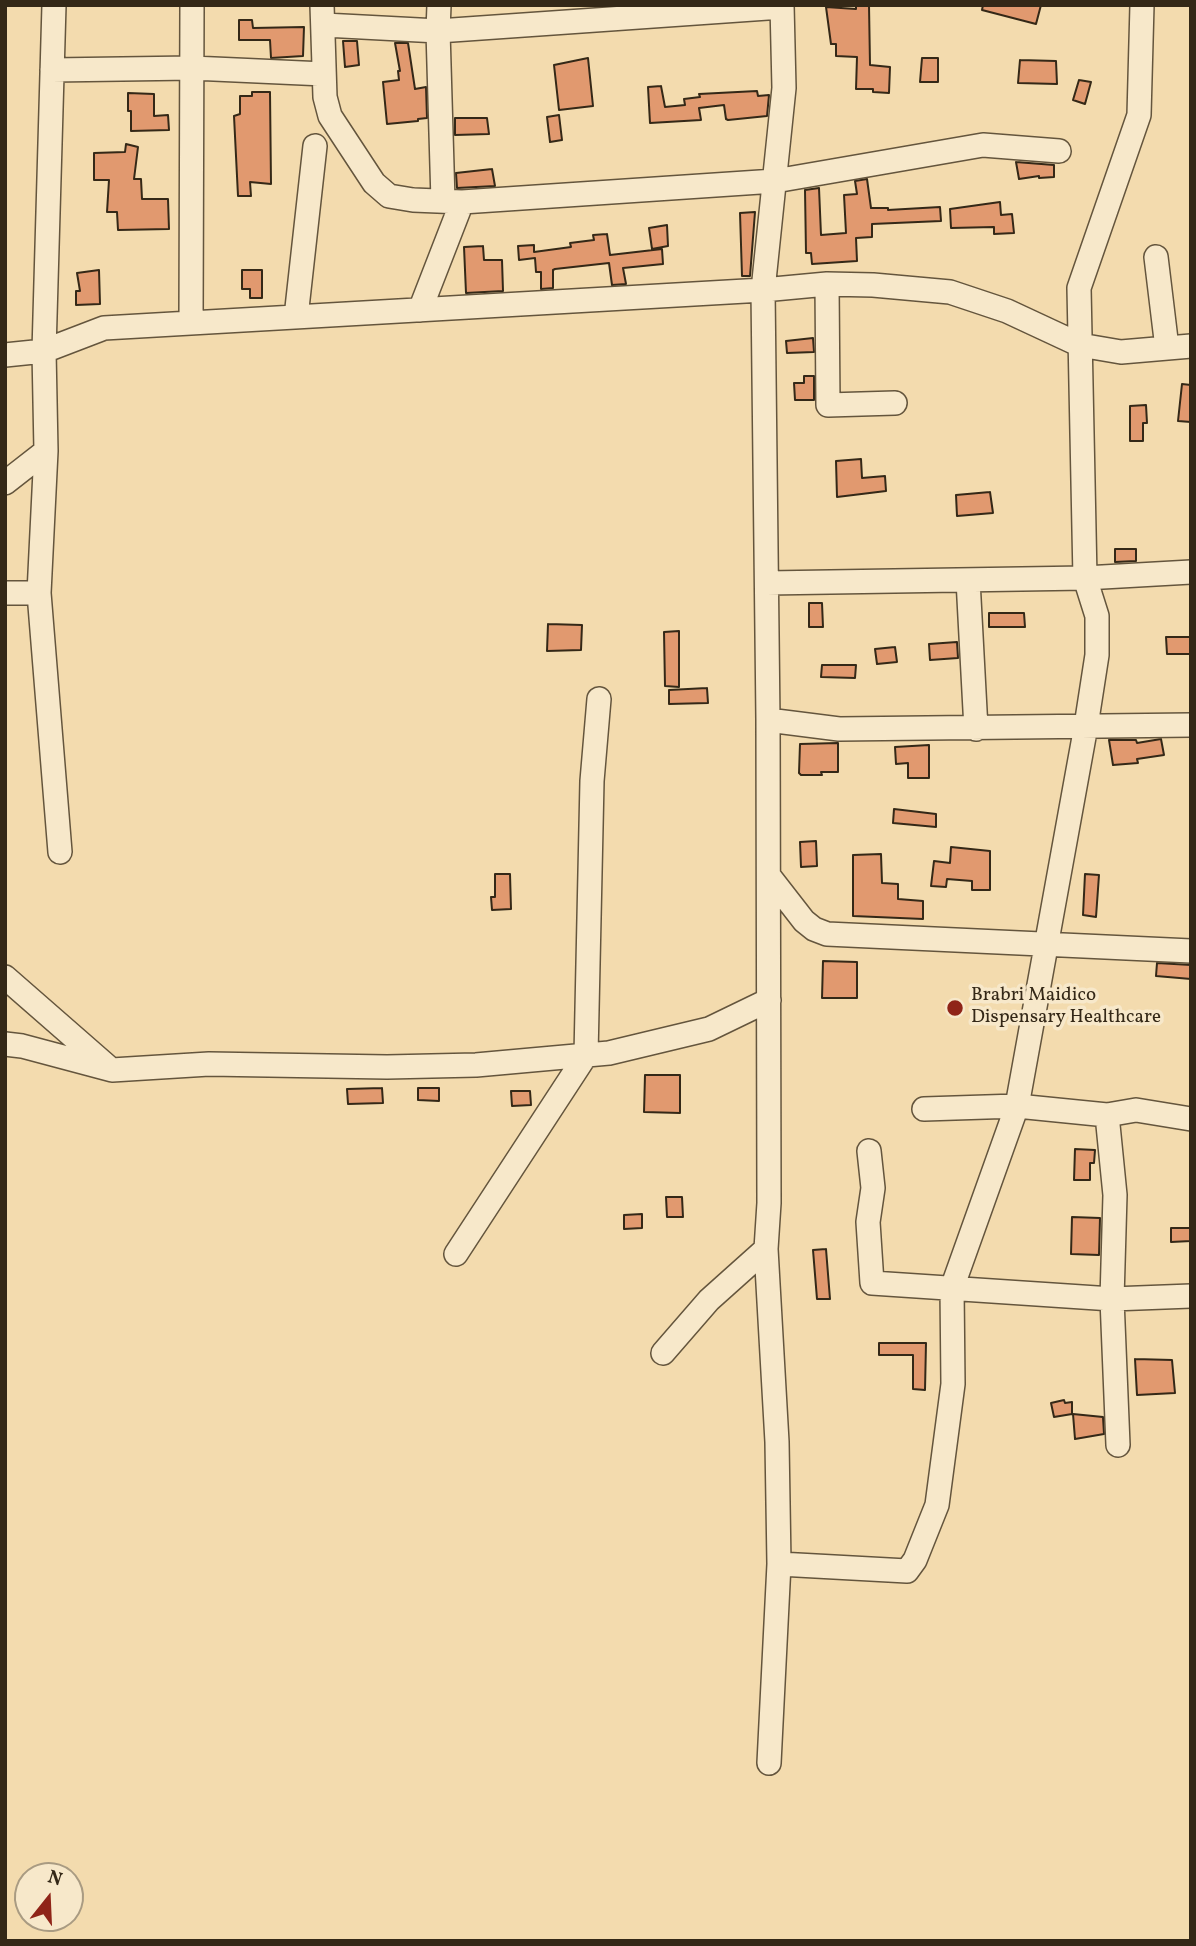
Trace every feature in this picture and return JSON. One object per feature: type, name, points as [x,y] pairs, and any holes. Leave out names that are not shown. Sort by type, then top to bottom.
[{"type":"street","points":[[54,5],[44,351],[46,452],[39,593],[60,852]]},
{"type":"street","points":[[191,323],[192,5]]},
{"type":"street","points":[[420,310],[452,201],[438,31],[439,5]]},
{"type":"street","points":[[779,1564],[906,1571],[915,1560],[937,1505],[953,1384],[952,1288],[1017,1106],[1097,655],[1097,616],[1084,578],[1079,288],[1139,115],[1142,5]]},
{"type":"street","points":[[769,1763],[779,1564],[777,1442],[766,1249],[769,1203],[769,876],[763,290],[775,181],[784,88],[782,6],[611,12],[438,31],[323,15],[325,97],[330,116],[374,183],[389,196],[452,201],[775,181],[984,145],[1059,151]]},
{"type":"street","points":[[52,70],[192,68],[324,74]]},
{"type":"street","points":[[296,317],[316,146]]},
{"type":"street","points":[[1156,257],[1167,348]]},
{"type":"street","points":[[827,284],[828,405],[895,403]]},
{"type":"street","points":[[5,355],[44,351],[104,328],[763,290],[827,284],[950,292],[1007,311],[1080,345],[1121,352],[1191,346]]},
{"type":"street","points":[[5,483],[46,452]]},
{"type":"street","points":[[767,583],[1084,578],[1191,572]]},
{"type":"street","points":[[968,580],[976,729]]},
{"type":"street","points":[[5,593],[39,593]]},
{"type":"street","points":[[456,1254],[586,1055],[592,795],[599,699]]},
{"type":"street","points":[[768,720],[839,729],[1191,725]]},
{"type":"street","points":[[769,876],[804,921],[827,934],[1191,951]]},
{"type":"street","points":[[5,977],[112,1070]]},
{"type":"street","points":[[5,1044],[112,1070],[209,1064],[387,1067],[475,1065],[609,1053],[709,1029],[769,1000]]},
{"type":"street","points":[[924,1109],[1017,1106],[1107,1115],[1136,1110],[1191,1119]]},
{"type":"street","points":[[1107,1115],[1115,1195],[1112,1298],[1118,1445]]},
{"type":"street","points":[[869,1151],[873,1188],[868,1222],[872,1283],[1112,1298],[1191,1296]]},
{"type":"street","points":[[663,1353],[709,1300],[766,1249]]},
{"type":"building","points":[[856,5],[869,5],[870,65],[890,67],[889,93],[856,89],[857,57],[836,56],[836,44],[831,44],[826,7],[856,9]]},
{"type":"building","points":[[983,5],[1041,5],[1036,24],[982,10]]},
{"type":"building","points":[[239,20],[252,20],[253,28],[304,27],[303,56],[271,58],[270,40],[239,40]]},
{"type":"building","points":[[343,41],[357,41],[359,65],[345,67]]},
{"type":"building","points":[[395,43],[408,43],[415,89],[426,87],[427,118],[387,124],[383,82],[399,80]]},
{"type":"building","points":[[588,58],[593,106],[559,110],[554,65]]},
{"type":"building","points":[[922,58],[938,58],[938,82],[920,82]]},
{"type":"building","points":[[1020,60],[1056,61],[1057,84],[1018,83]]},
{"type":"building","points":[[1079,80],[1091,82],[1085,104],[1073,100]]},
{"type":"building","points":[[661,86],[665,107],[685,105],[684,99],[700,97],[699,94],[757,91],[758,96],[769,95],[767,116],[728,120],[724,105],[699,108],[701,120],[650,123],[648,87]]},
{"type":"building","points":[[252,92],[270,92],[271,184],[250,182],[251,196],[238,196],[234,116],[240,114],[240,96],[252,96]]},
{"type":"building","points":[[128,93],[154,94],[154,116],[168,115],[169,130],[131,131]]},
{"type":"building","points":[[559,115],[562,140],[550,142],[547,117]]},
{"type":"building","points":[[455,118],[487,118],[489,134],[455,135]]},
{"type":"building","points":[[126,144],[138,147],[134,179],[141,179],[142,199],[168,199],[169,229],[118,230],[117,212],[107,212],[109,180],[94,180],[94,153],[125,152]]},
{"type":"building","points":[[1016,162],[1054,165],[1054,177],[1019,179]]},
{"type":"building","points":[[492,169],[495,186],[457,188],[456,173]]},
{"type":"building","points":[[867,179],[871,208],[888,210],[940,207],[941,221],[872,224],[872,237],[856,238],[857,261],[812,264],[811,253],[806,253],[805,190],[819,188],[821,235],[846,233],[844,195],[857,194],[855,181]]},
{"type":"building","points":[[1000,202],[1001,215],[1012,214],[1014,233],[994,234],[994,227],[951,228],[950,209]]},
{"type":"building","points":[[755,212],[750,276],[742,276],[740,213]]},
{"type":"building","points":[[667,225],[668,246],[652,249],[649,228]]},
{"type":"building","points":[[607,234],[610,255],[662,249],[663,264],[623,268],[626,284],[612,285],[609,263],[555,269],[553,288],[541,289],[541,272],[536,272],[535,258],[519,260],[518,246],[534,245],[534,252],[571,247],[570,243],[594,240],[593,235]]},
{"type":"building","points":[[483,246],[484,260],[502,260],[503,291],[466,293],[464,247]]},
{"type":"building","points":[[99,270],[100,304],[76,305],[76,291],[80,291],[77,273]]},
{"type":"building","points":[[242,270],[262,270],[262,298],[250,298],[250,289],[242,289]]},
{"type":"building","points":[[813,338],[814,352],[787,353],[786,341]]},
{"type":"building","points":[[804,376],[814,376],[814,400],[795,400],[794,383],[804,383]]},
{"type":"building","points":[[1182,384],[1191,385],[1191,422],[1178,421]]},
{"type":"building","points":[[1146,405],[1147,423],[1143,423],[1143,441],[1130,441],[1130,406]]},
{"type":"building","points":[[861,459],[862,478],[885,476],[886,491],[837,497],[836,461]]},
{"type":"building","points":[[990,492],[993,513],[957,516],[956,495]]},
{"type":"building","points":[[1115,549],[1136,549],[1136,561],[1115,562]]},
{"type":"building","points":[[809,603],[822,603],[823,627],[809,627]]},
{"type":"building","points":[[989,613],[1024,613],[1025,627],[989,627]]},
{"type":"building","points":[[548,624],[582,625],[581,650],[547,651]]},
{"type":"building","points":[[679,631],[679,687],[665,686],[664,632]]},
{"type":"building","points":[[1166,637],[1191,637],[1191,654],[1167,654]]},
{"type":"building","points":[[957,642],[958,658],[930,660],[929,644]]},
{"type":"building","points":[[895,647],[897,662],[877,664],[875,649]]},
{"type":"building","points":[[822,665],[856,665],[855,678],[821,677]]},
{"type":"building","points":[[707,688],[708,703],[669,704],[669,690]]},
{"type":"building","points":[[1161,739],[1164,755],[1137,759],[1138,763],[1113,765],[1109,740],[1136,740],[1137,743]]},
{"type":"building","points":[[838,743],[838,772],[821,772],[822,775],[799,773],[800,744]]},
{"type":"building","points":[[929,745],[929,778],[908,778],[908,763],[896,764],[895,747]]},
{"type":"building","points":[[894,809],[936,814],[936,827],[893,823]]},
{"type":"building","points":[[816,841],[817,866],[801,867],[800,842]]},
{"type":"building","points":[[951,847],[990,851],[990,890],[972,890],[972,881],[947,879],[946,887],[931,886],[934,861],[950,863]]},
{"type":"building","points":[[881,854],[882,883],[898,884],[898,899],[923,901],[923,919],[853,916],[853,855]]},
{"type":"building","points":[[495,874],[510,874],[511,909],[492,910]]},
{"type":"building","points":[[1085,874],[1099,875],[1096,917],[1083,915]]},
{"type":"building","points":[[823,961],[857,962],[857,998],[822,998]]},
{"type":"building","points":[[1157,963],[1191,965],[1191,979],[1156,976]]},
{"type":"building","points":[[645,1075],[680,1075],[680,1113],[644,1112]]},
{"type":"building","points":[[382,1088],[383,1103],[348,1104],[347,1089]]},
{"type":"building","points":[[418,1088],[439,1088],[439,1101],[418,1100]]},
{"type":"building","points":[[511,1091],[530,1091],[531,1105],[512,1106]]},
{"type":"building","points":[[1075,1149],[1095,1150],[1094,1163],[1090,1163],[1090,1180],[1074,1180]]},
{"type":"building","points":[[666,1197],[682,1197],[683,1217],[667,1217]]},
{"type":"building","points":[[642,1214],[642,1228],[624,1229],[624,1215]]},
{"type":"building","points":[[1072,1217],[1100,1218],[1099,1255],[1071,1254]]},
{"type":"building","points":[[1171,1228],[1191,1228],[1191,1241],[1171,1242]]},
{"type":"building","points":[[826,1249],[830,1299],[817,1299],[813,1250]]},
{"type":"building","points":[[879,1343],[926,1343],[925,1390],[913,1389],[913,1355],[879,1355]]},
{"type":"building","points":[[1135,1359],[1172,1360],[1175,1393],[1137,1395]]},
{"type":"building","points":[[1064,1400],[1065,1403],[1072,1402],[1072,1414],[1054,1417],[1051,1403]]},
{"type":"building","points":[[1073,1414],[1103,1417],[1104,1434],[1075,1439]]},
{"type":"place","name":"Brabri Maidico Dispensary Healthcare","points":[[955,1008]]}]
